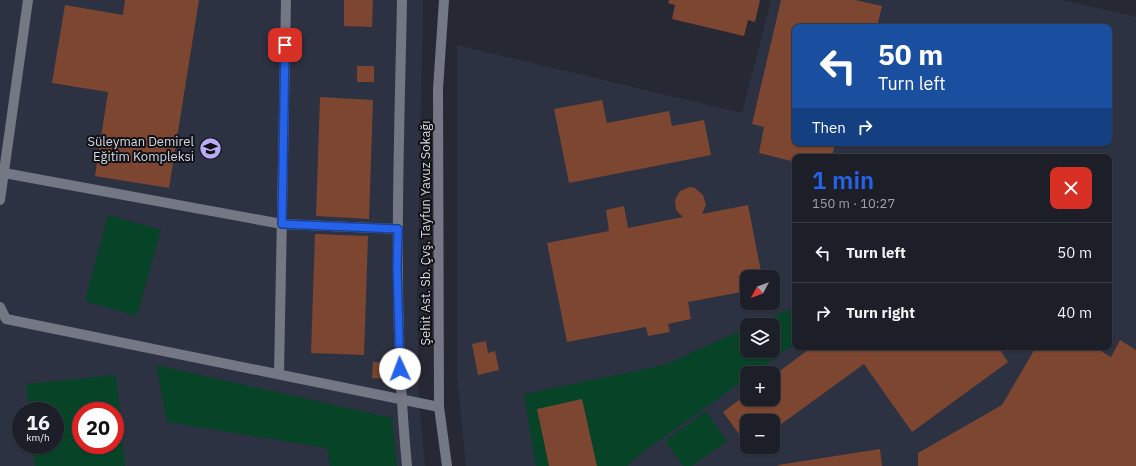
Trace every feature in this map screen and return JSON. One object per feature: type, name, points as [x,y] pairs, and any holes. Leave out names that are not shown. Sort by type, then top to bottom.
[{"type":"street","points":[[0,200],[28,0]]},
{"type":"street","points":[[279,374],[286,0]]},
{"type":"street","points":[[402,0],[397,267],[400,399],[407,466]]},
{"type":"street","name":"Şehit Ast. Sb. Çvş. Tayfun Yavuz Sokağı","points":[[444,0],[438,89],[439,407],[447,466]]},
{"type":"street","points":[[4,173],[282,224],[398,229]]},
{"type":"street","points":[[0,307],[6,319],[439,407]]},
{"type":"shaded area","name":"Süleyman Demirel Eğitim Kompleksi","points":[[0,0],[423,0],[417,295],[419,402],[425,466],[0,466]]},
{"type":"shaded area","points":[[771,0],[1062,0],[1136,17],[1136,466],[466,466],[457,375],[457,45],[742,113]]},
{"type":"green space","points":[[108,215],[161,230],[137,316],[85,301]]},
{"type":"green space","points":[[792,308],[792,346],[780,355],[780,318],[770,318]]},
{"type":"green space","points":[[740,331],[740,358],[775,358],[764,366],[740,366],[740,383],[643,452],[627,466],[536,466],[524,394],[664,365]]},
{"type":"green space","points":[[156,365],[392,418],[397,466],[330,466],[327,448],[167,422]]},
{"type":"green space","points":[[116,375],[119,402],[72,402],[72,454],[124,454],[125,466],[35,466],[33,454],[64,454],[64,402],[28,402],[26,384]]},
{"type":"green space","points":[[706,411],[727,441],[692,466],[683,466],[665,441]]},
{"type":"building","points":[[125,0],[199,0],[169,188],[95,176],[108,92],[52,83],[65,5],[123,15]]},
{"type":"building","points":[[344,0],[373,0],[372,27],[344,26]]},
{"type":"building","points":[[669,0],[760,0],[755,22],[748,20],[744,36],[672,19],[675,5],[668,3]]},
{"type":"building","points":[[781,0],[855,0],[882,6],[878,24],[792,24],[792,146],[834,146],[833,154],[792,154],[792,161],[759,153],[764,127],[752,124]]},
{"type":"building","points":[[357,66],[374,66],[374,82],[357,82]]},
{"type":"building","points":[[320,97],[373,100],[369,219],[316,216]]},
{"type":"building","points":[[602,100],[607,123],[669,111],[672,126],[704,120],[711,155],[569,183],[554,109]]},
{"type":"building","points":[[690,187],[695,188],[703,195],[706,205],[702,214],[748,205],[761,270],[740,270],[740,292],[688,302],[691,319],[668,324],[670,332],[648,336],[646,327],[567,342],[547,243],[609,231],[606,210],[624,206],[628,228],[683,217],[676,210],[675,200],[680,191]]},
{"type":"building","points":[[315,234],[368,236],[364,355],[311,353]]},
{"type":"building","points":[[1120,340],[1136,350],[1136,466],[918,466],[918,453],[1002,405],[1034,350],[1099,350],[1111,357]]},
{"type":"building","points":[[486,341],[488,353],[495,351],[499,370],[478,375],[472,344]]},
{"type":"building","points":[[808,350],[1000,350],[1008,362],[912,432],[864,364],[780,425],[780,414],[740,414],[740,435],[723,412],[740,399],[740,406],[780,406],[780,371]]},
{"type":"building","points":[[373,362],[390,363],[389,379],[372,378]]},
{"type":"building","points":[[582,399],[597,466],[549,466],[537,409]]},
{"type":"building","points":[[880,449],[882,466],[778,466],[778,465]]},
{"type":"place","name":"Süleyman Demirel Eğitim Kompleksi","points":[[210,148]]},
{"type":"route","points":[[285,45],[282,224],[398,229],[397,267],[400,369]]}]
